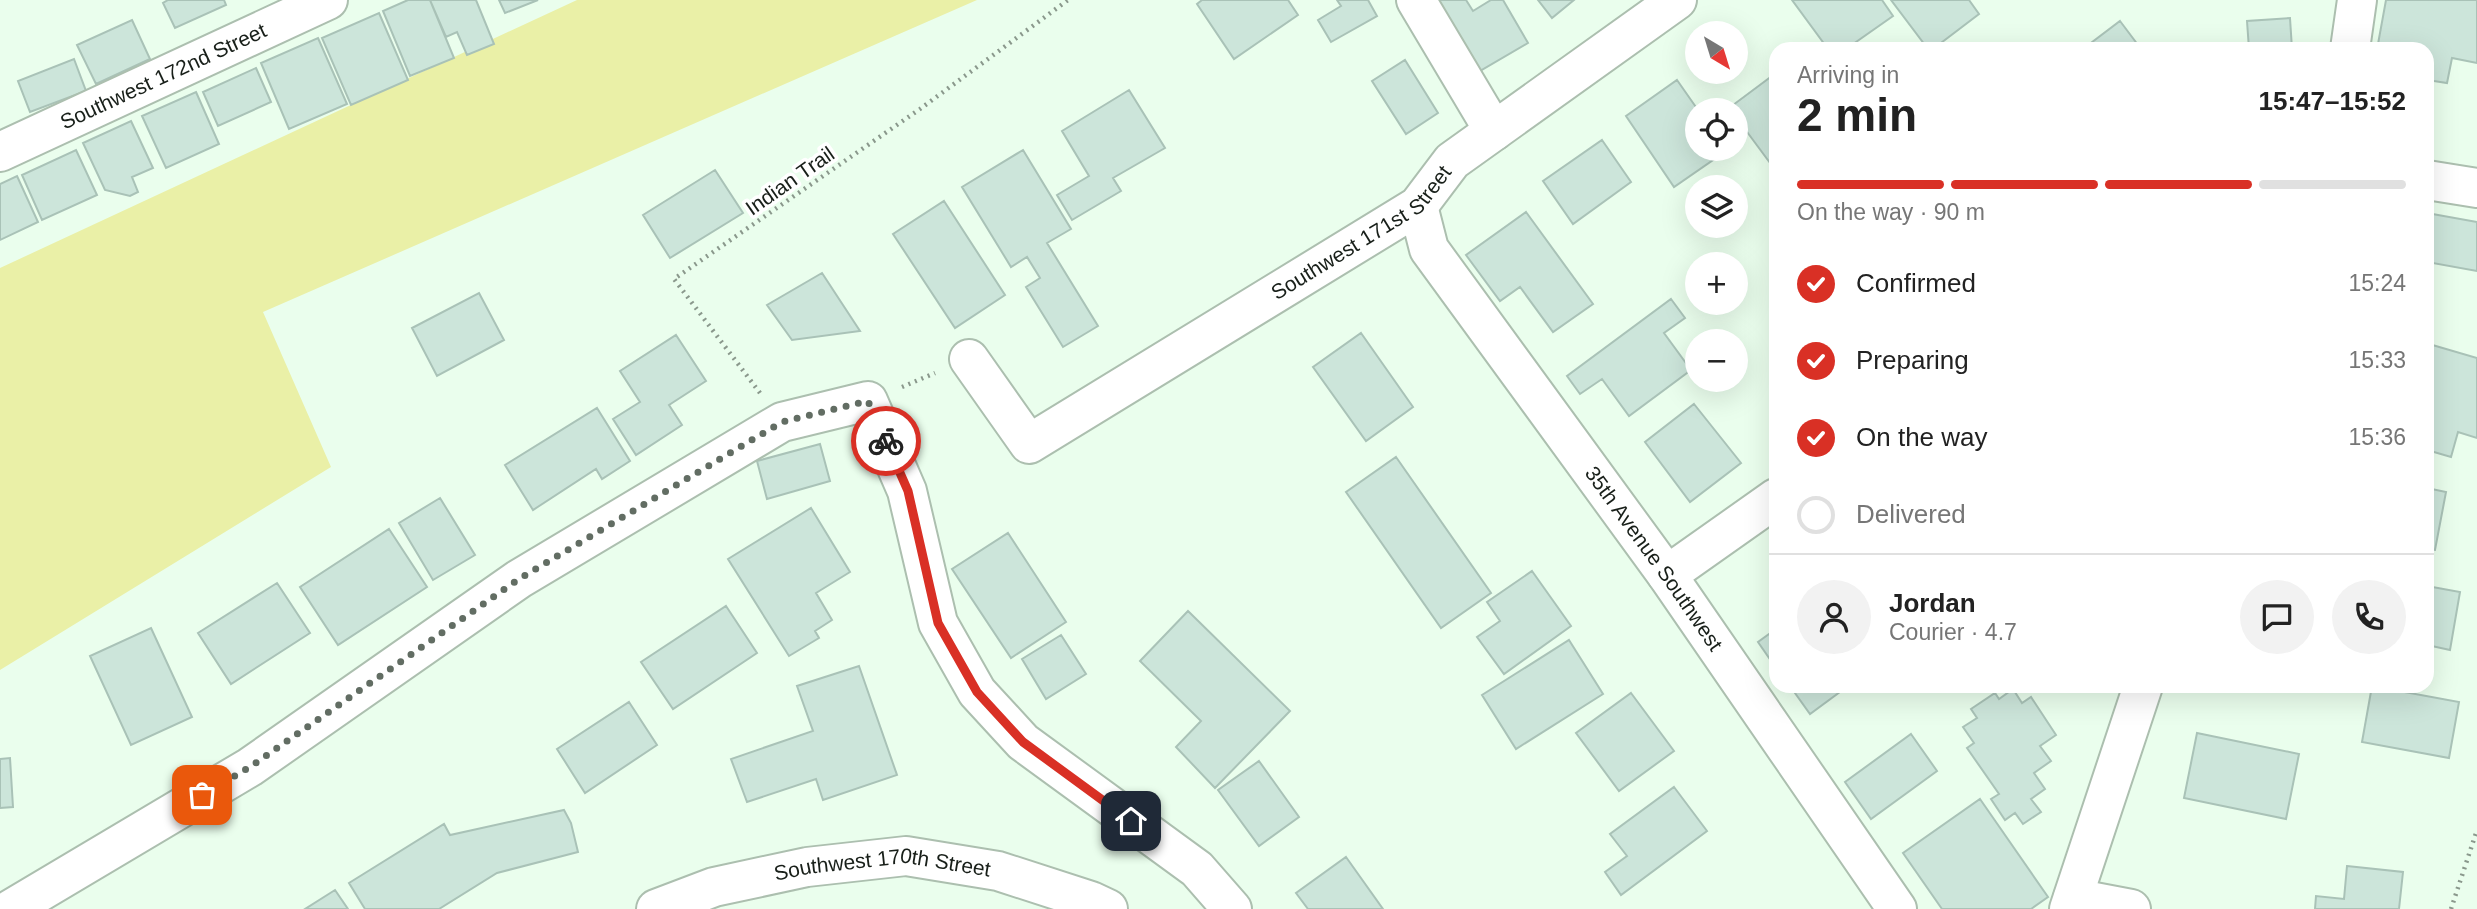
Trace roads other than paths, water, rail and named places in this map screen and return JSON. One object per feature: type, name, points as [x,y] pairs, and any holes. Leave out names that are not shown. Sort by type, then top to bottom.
[{"type":"street","name":"Southwest 172nd Street","points":[[0,152],[328,0]]},
{"type":"street","points":[[1416,0],[1494,131]]},
{"type":"street","name":"Southwest 171st Street","points":[[969,359],[1029,444],[1418,205],[1452,161],[1677,0]]},
{"type":"street","points":[[2351,42],[2357,0]]},
{"type":"street","points":[[2434,181],[2477,188]]},
{"type":"street","name":"35th Avenue Southwest","points":[[1418,205],[1429,249],[1667,575],[1897,909]]},
{"type":"street","points":[[11,909],[250,767],[519,579],[782,422],[868,401],[908,491],[938,623],[977,692],[1023,742],[1197,869],[1232,909]]},
{"type":"street","points":[[1667,575],[1769,503]]},
{"type":"street","points":[[2131,909],[2071,904],[2141,693]]},
{"type":"street","name":"Southwest 170th Street","points":[[656,909],[714,887],[807,867],[906,856],[998,872],[1091,901],[1108,909]]}]
